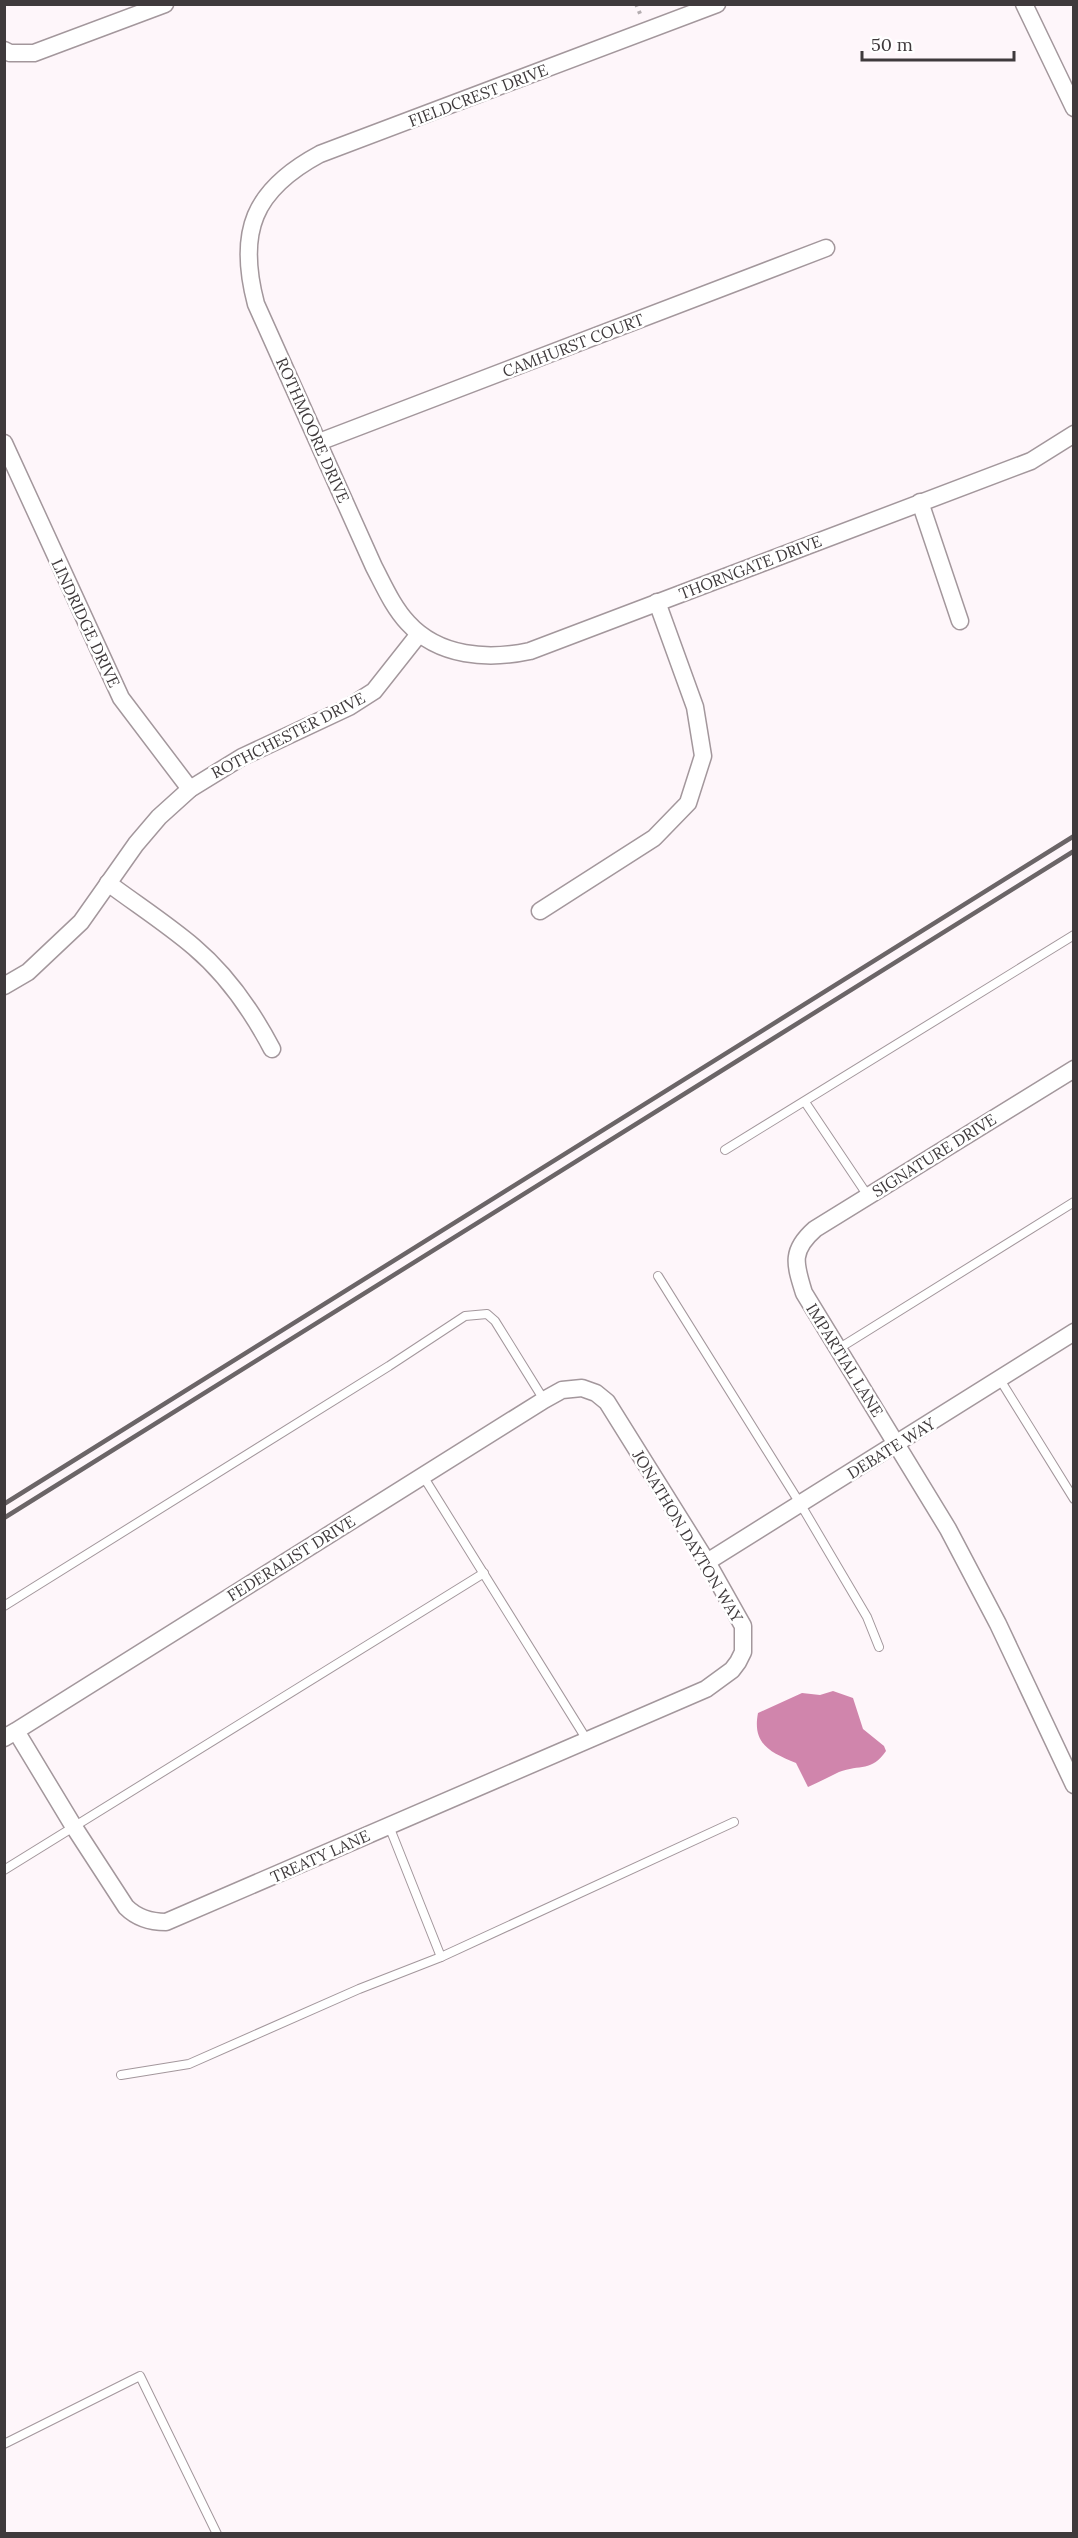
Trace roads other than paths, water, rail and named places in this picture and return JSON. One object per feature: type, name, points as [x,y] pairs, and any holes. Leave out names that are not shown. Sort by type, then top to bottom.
[{"type":"street","points":[[4,50],[10,53],[34,53],[165,4]]},
{"type":"street","name":"FIELDCREST DRIVE","points":[[257,212],[284,177],[320,154],[717,4]]},
{"type":"street","points":[[1024,4],[1074,108]]},
{"type":"street","name":"ROTHMOORE DRIVE","points":[[257,212],[250,235],[247,258],[256,304],[374,567],[394,606],[419,634]]},
{"type":"street","name":"CAMHURST COURT","points":[[319,442],[826,248]]},
{"type":"street","name":"THORNGATE DRIVE","points":[[419,634],[459,652],[480,656],[508,656],[530,651],[1031,461],[1074,434]]},
{"type":"street","name":"LINDRIDGE DRIVE","points":[[4,443],[121,698],[190,789]]},
{"type":"street","points":[[920,502],[960,621]]},
{"type":"street","points":[[540,911],[654,838],[688,803],[703,756],[695,707],[657,602]]},
{"type":"street","name":"ROTHCHESTER DRIVE","points":[[4,986],[28,972],[81,922],[159,817],[190,789],[242,757],[349,707],[374,691],[419,634]]},
{"type":"street","points":[[108,883],[194,947],[224,977],[254,1015],[272,1049]]},
{"type":"street","name":"SIGNATURE DRIVE","points":[[798,1247],[815,1229],[1072,1073]]},
{"type":"street","name":"IMPARTIAL LANE","points":[[798,1247],[795,1262],[804,1293],[948,1529],[1069,1764],[1074,1785]]},
{"type":"street","name":"DEBATE WAY","points":[[707,1562],[1074,1332]]},
{"type":"street","name":"FEDERALIST DRIVE","points":[[10,1734],[544,1400],[562,1390],[582,1388]]},
{"type":"street","name":"JONATHON DAYTON WAY","points":[[582,1388],[596,1393],[607,1402],[707,1562],[743,1626],[743,1652],[738,1662],[706,1689]]},
{"type":"street","name":"TREATY LANE","points":[[10,1734],[126,1907],[133,1914],[144,1919],[166,1922],[706,1689]]},
{"type":"lane","points":[[725,1150],[1074,935]]},
{"type":"lane","points":[[805,1102],[868,1196]]},
{"type":"lane","points":[[837,1349],[1074,1202]]},
{"type":"lane","points":[[658,1276],[801,1504],[867,1617],[879,1647]]},
{"type":"lane","points":[[4,1605],[465,1316],[487,1314],[495,1321],[544,1400]]},
{"type":"lane","points":[[999,1378],[1074,1499]]},
{"type":"lane","points":[[423,1476],[587,1740]]},
{"type":"lane","points":[[4,1870],[484,1573]]},
{"type":"lane","points":[[121,2075],[189,2064],[359,1989],[441,1957],[734,1822]]},
{"type":"lane","points":[[389,1826],[441,1957]]},
{"type":"lane","points":[[4,2444],[140,2376],[217,2534]]},
{"type":"railway","points":[[4,1504],[1074,836]]},
{"type":"railway","points":[[4,1518],[1074,851]]}]
